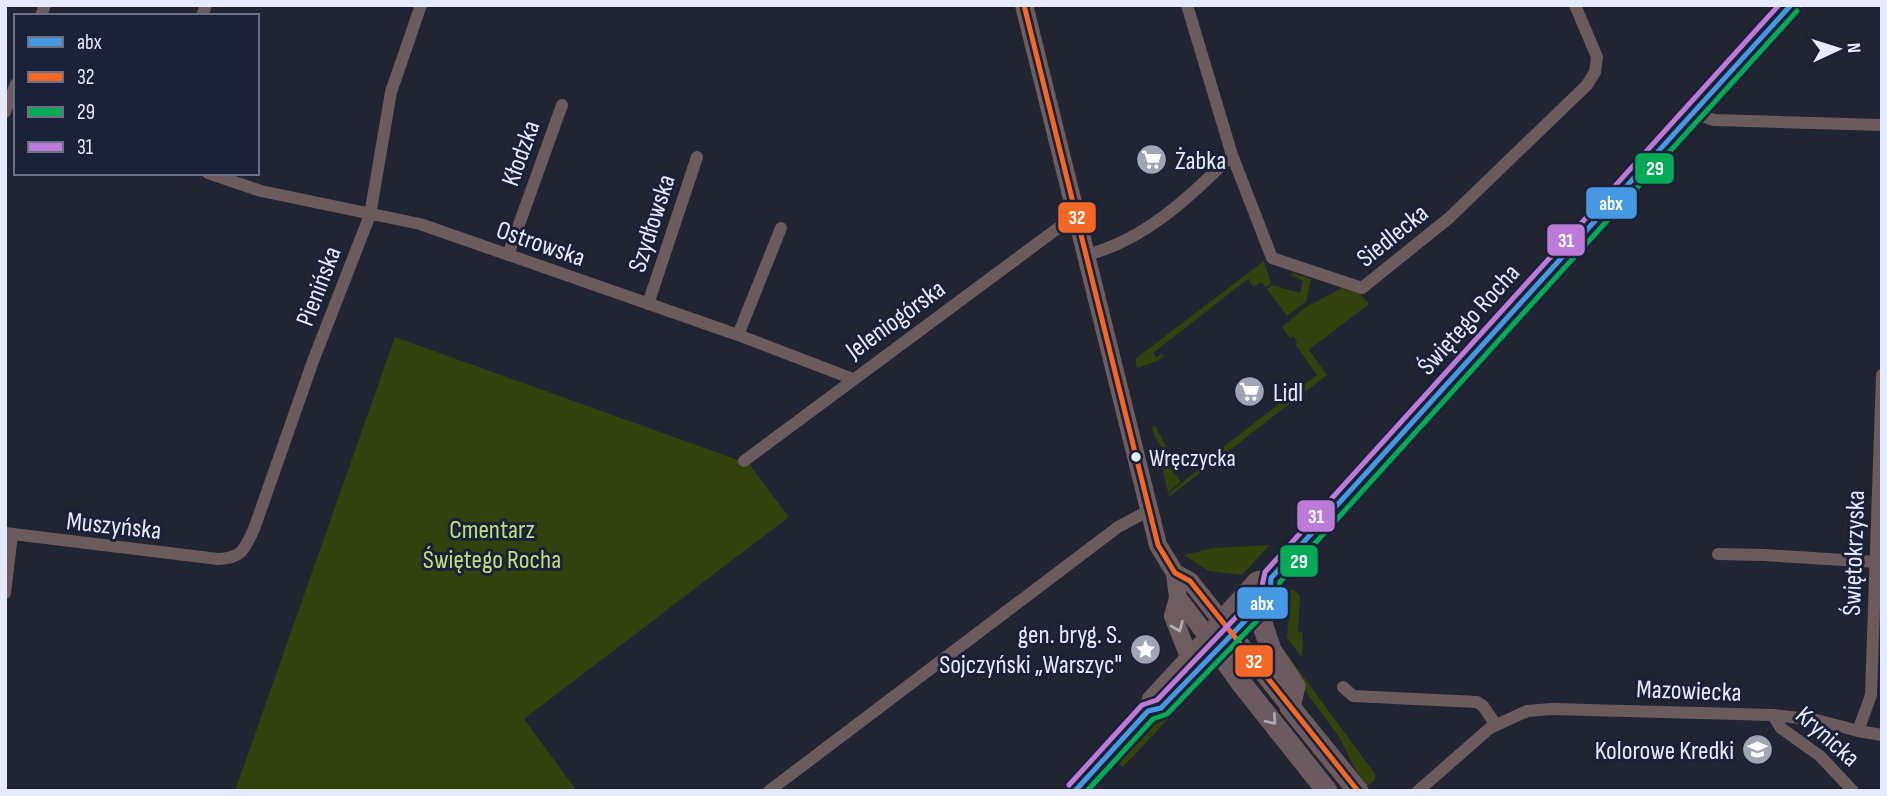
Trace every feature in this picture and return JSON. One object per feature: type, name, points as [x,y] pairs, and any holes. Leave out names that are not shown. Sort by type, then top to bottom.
[{"type":"main road","points":[[1024,5],[1158,545],[1175,573],[1178,598],[1173,616],[1189,657]]},
{"type":"main road","name":"Świętego Rocha","points":[[1148,711],[1161,708],[1220,636],[1258,582],[1271,578],[1791,5]]},
{"type":"main road","points":[[1175,573],[1190,581],[1220,636],[1327,791]]},
{"type":"main road","name":"Świętego Rocha","points":[[1075,791],[1148,711],[1151,699],[1189,657],[1258,608],[1270,595],[1271,578]]},
{"type":"main road","points":[[1178,598],[1290,707],[1358,791]]},
{"type":"main road","points":[[1258,608],[1271,650],[1294,686],[1290,707]]},
{"type":"street","name":"Pienińska","points":[[218,559],[231,559],[241,554],[254,529],[313,362],[370,215],[391,92],[421,5]]},
{"type":"street","name":"Siedlecka","points":[[1187,5],[1233,155],[1272,258],[1362,288],[1449,219],[1587,85],[1595,72],[1597,57],[1575,5]]},
{"type":"street","points":[[6,111],[14,89]]},
{"type":"street","name":"Kłodzka","points":[[508,256],[562,105]]},
{"type":"street","points":[[1693,114],[1714,120],[1882,125]]},
{"type":"street","points":[[1086,255],[1121,243],[1185,201],[1233,155]]},
{"type":"street","name":"Szydłowska","points":[[648,304],[697,157]]},
{"type":"street","name":"Ostrowska","points":[[214,175],[261,191],[420,225],[738,335],[853,379]]},
{"type":"street","name":"Jeleniogórska","points":[[744,461],[1066,222],[1077,219]]},
{"type":"street","points":[[738,335],[781,228]]},
{"type":"street","name":"Świętokrzyska","points":[[1858,732],[1871,695],[1882,375]]},
{"type":"street","points":[[769,791],[1118,527],[1150,510]]},
{"type":"street","points":[[5,593],[9,534]]},
{"type":"street","name":"Muszyńska","points":[[9,534],[218,559]]},
{"type":"street","points":[[1718,554],[1875,562]]},
{"type":"street","points":[[1343,687],[1353,696],[1477,702],[1496,725]]},
{"type":"street","name":"Mazowiecka","points":[[1418,791],[1496,725],[1527,711],[1552,709],[1773,715],[1817,720],[1858,732],[1882,735]]},
{"type":"street","name":"Krynicka","points":[[1773,715],[1781,728],[1820,756],[1853,791]]},
{"type":"green space","points":[[1264,261],[1271,283],[1266,287],[1261,282],[1254,287],[1248,279],[1153,353],[1156,358],[1162,354],[1164,356],[1137,368],[1135,359]]},
{"type":"green space","points":[[1293,273],[1311,279],[1306,302],[1287,316],[1267,289],[1272,285],[1300,293],[1303,281],[1291,275]]},
{"type":"green space","points":[[1342,288],[1359,293],[1369,304],[1309,350],[1327,375],[1170,496],[1168,494],[1224,449],[1223,447],[1317,375],[1295,344],[1297,341],[1293,336],[1290,338],[1282,327],[1306,307]]},
{"type":"green space","name":"Cmentarz Świętego Rocha","points":[[395,337],[749,464],[789,517],[524,719],[577,791],[235,791]]},
{"type":"green space","points":[[1155,426],[1167,448],[1160,454],[1181,482],[1168,492],[1158,451],[1162,448],[1152,427]]},
{"type":"green space","points":[[1270,545],[1242,575],[1209,571],[1184,555],[1213,548]]},
{"type":"green space","points":[[1291,589],[1299,594],[1300,598],[1298,631],[1303,633],[1302,658],[1287,637]]},
{"type":"green space","points":[[1284,650],[1375,774],[1375,780],[1365,788],[1339,737],[1278,654]]},
{"type":"green space","points":[[1182,695],[1184,702],[1123,767],[1119,763]]},
{"type":"transit line","name":"32","points":[[1024,5],[1158,545],[1175,573],[1190,581],[1358,791]]},
{"type":"transit line","name":"31","points":[[1069,785],[1142,705],[1157,700],[1261,591],[1265,572],[1779,5]]},
{"type":"transit line","name":"abx","points":[[1075,791],[1148,711],[1161,708],[1270,595],[1271,578],[1791,5]]},
{"type":"transit line","name":"29","points":[[1087,791],[1153,719],[1167,714],[1276,601],[1280,582],[1797,11]]},
{"type":"place","name":"Żabka","points":[[1152,160]]},
{"type":"place","name":"Lidl","points":[[1250,392]]},
{"type":"place","name":"Wręczycka","points":[[1136,457]]},
{"type":"place","name":"gen. bryg. S. Sojczyński „Warszyc\"","points":[[1145,649]]},
{"type":"place","name":"Kolorowe Kredki","points":[[1757,750]]}]
